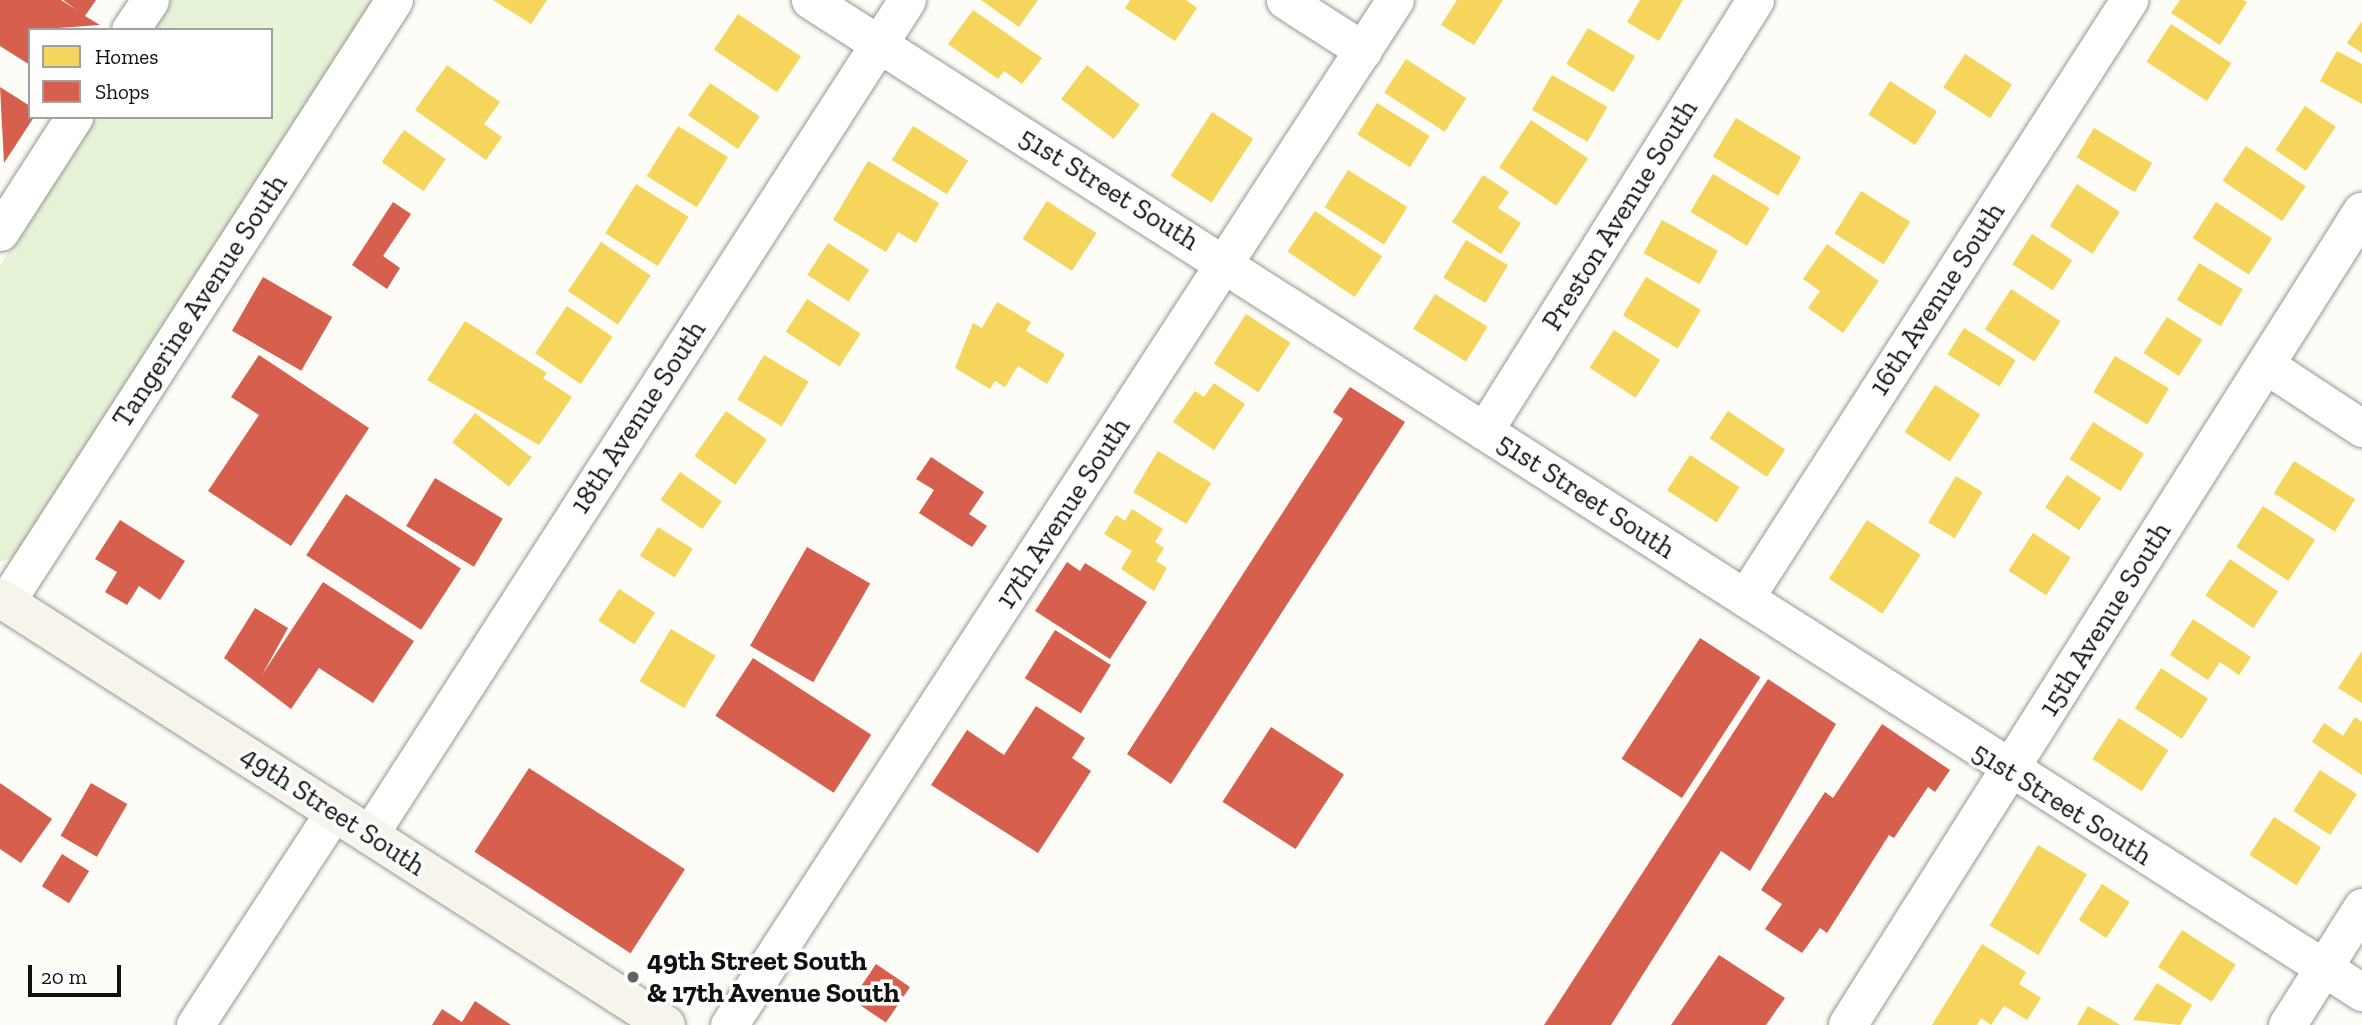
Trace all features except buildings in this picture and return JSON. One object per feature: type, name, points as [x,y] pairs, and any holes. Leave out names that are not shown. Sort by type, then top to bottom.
[{"type":"main road","name":"49th Street South","points":[[3,600],[666,1025]]},
{"type":"street","points":[[131,28],[150,0]]},
{"type":"street","name":"Tangerine Avenue South","points":[[3,600],[394,0]]},
{"type":"street","name":"51st Street South","points":[[810,0],[1227,263],[2008,771],[2362,992]]},
{"type":"street","name":"18th Avenue South","points":[[369,835],[907,0]]},
{"type":"street","points":[[1285,0],[1363,50]]},
{"type":"street","name":"17th Avenue South","points":[[729,1025],[1227,263],[1395,0]]},
{"type":"street","name":"Preston Avenue South","points":[[1484,431],[1755,0]]},
{"type":"street","name":"16th Avenue South","points":[[1745,598],[2129,0]]},
{"type":"street","points":[[0,232],[73,119]]},
{"type":"street","name":"15th Avenue South","points":[[1849,1025],[2362,212]]},
{"type":"street","points":[[2266,365],[2362,428]]},
{"type":"street","points":[[195,1025],[334,812]]},
{"type":"street","points":[[2287,1025],[2362,908]]},
{"type":"green space","points":[[171,0],[373,0],[14,557],[0,562],[0,265],[94,119],[273,119],[273,28],[153,28]]},
{"type":"place","name":"49th Street South & 17th Avenue South","points":[[633,977]]}]
